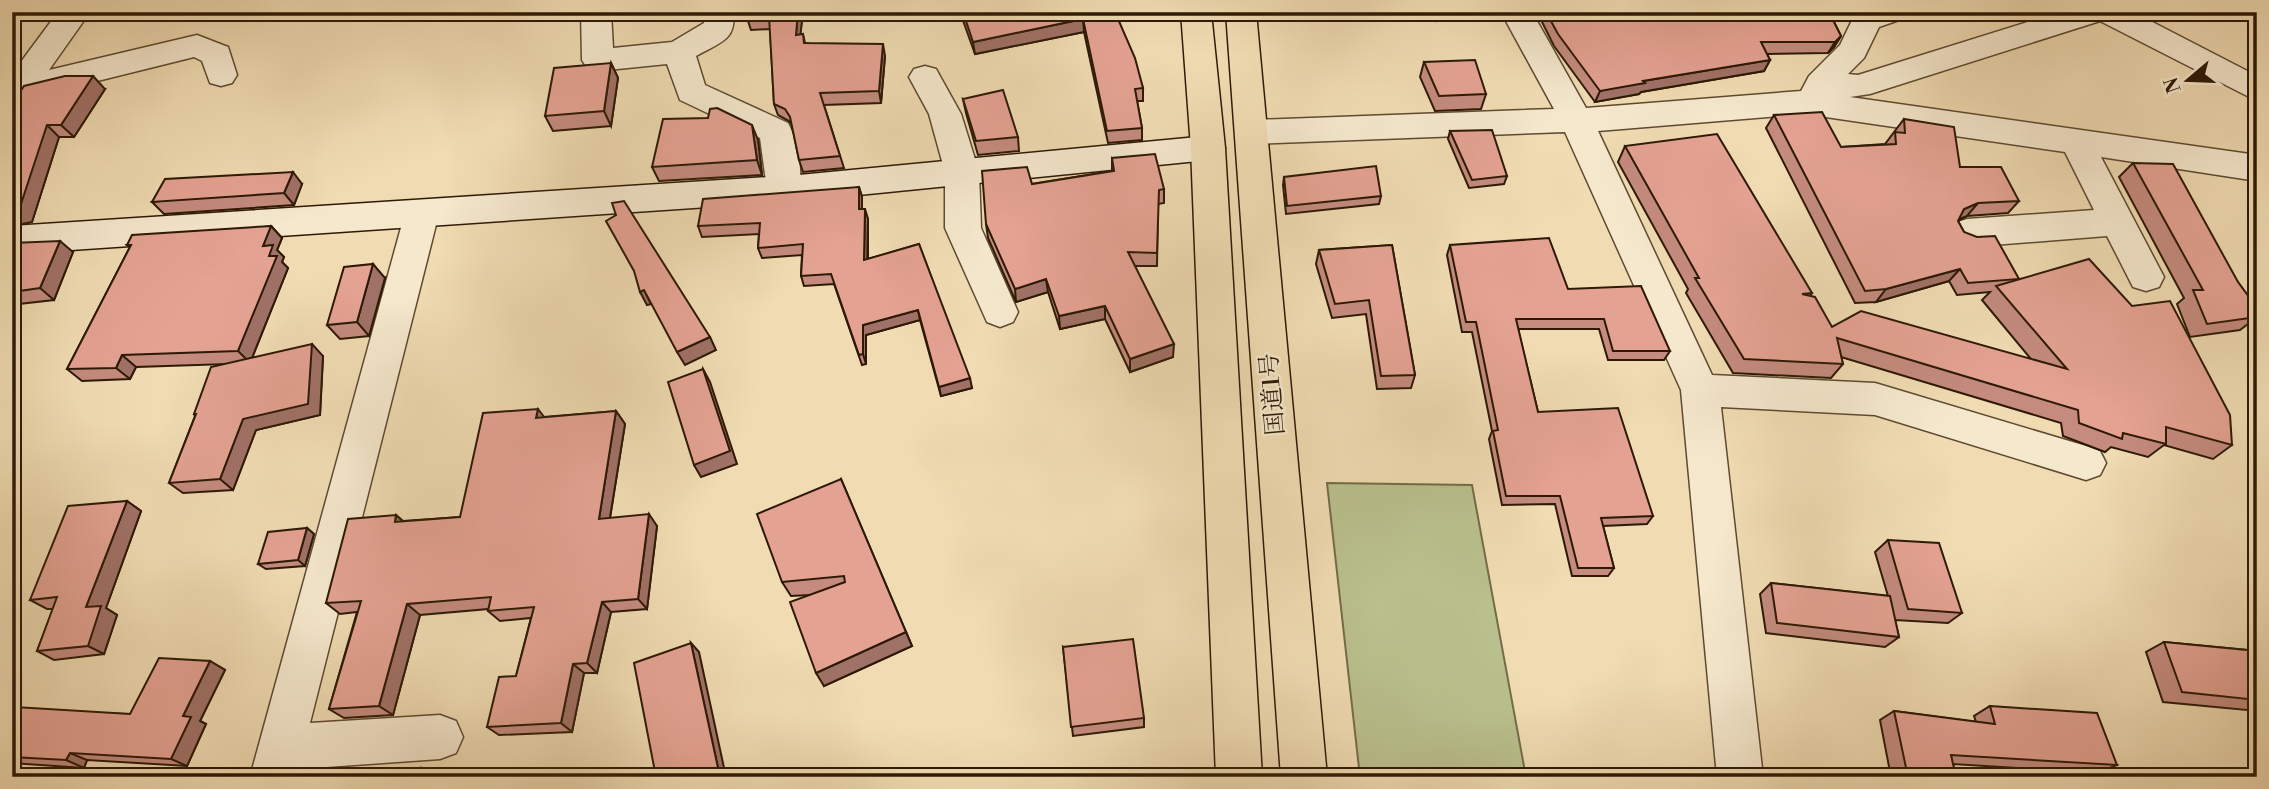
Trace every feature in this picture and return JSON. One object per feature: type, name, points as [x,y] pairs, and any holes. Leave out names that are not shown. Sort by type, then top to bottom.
[{"type":"highway","points":[[1196,12],[1208,148],[1239,777]]},
{"type":"highway","name":"国道1号","points":[[1241,12],[1253,132],[1304,777]]},
{"type":"street","points":[[15,93],[75,12]]},
{"type":"street","points":[[596,12],[598,60],[679,52],[720,28],[718,12]]},
{"type":"street","points":[[1516,12],[1576,120],[1700,390],[1740,777]]},
{"type":"street","points":[[1812,93],[1853,50],[1866,20],[1891,12]]},
{"type":"street","points":[[1253,132],[1576,120],[1812,93],[1859,86],[2095,12]]},
{"type":"street","points":[[2108,12],[2257,90]]},
{"type":"street","points":[[15,93],[197,47],[217,55],[221,75]]},
{"type":"street","points":[[679,52],[691,92],[776,131],[784,189]]},
{"type":"street","points":[[926,77],[945,114],[961,172],[963,228],[1000,312]]},
{"type":"street","points":[[1812,93],[2076,141],[2257,169]]},
{"type":"street","points":[[2076,141],[2146,277]]},
{"type":"street","points":[[12,240],[784,189],[1208,148]]},
{"type":"street","points":[[422,213],[276,763],[440,737]]},
{"type":"street","points":[[1968,233],[2117,222]]},
{"type":"street","points":[[1700,390],[1875,399],[2086,463]]},
{"type":"green space","points":[[1327,483],[1472,485],[1526,777],[1360,777]]},
{"type":"building","points":[[748,12],[798,12],[796,35],[803,34],[804,43],[883,44],[879,91],[820,93],[840,156],[799,160],[790,117],[785,109],[774,104],[769,16],[747,18]]},
{"type":"building","points":[[963,12],[1115,12],[1135,58],[1143,88],[1135,89],[1142,128],[1107,131],[1083,19],[973,42]]},
{"type":"building","points":[[1546,12],[1829,12],[1841,36],[1835,42],[1761,42],[1770,60],[1643,81],[1645,83],[1600,91],[1558,34]]},
{"type":"building","points":[[1475,60],[1486,94],[1439,96],[1424,62]]},
{"type":"building","points":[[611,63],[604,111],[545,116],[554,68]]},
{"type":"building","points":[[65,76],[93,76],[61,125],[47,125],[19,210],[12,211],[12,104],[24,86]]},
{"type":"building","points":[[1003,90],[1018,137],[976,141],[963,99]]},
{"type":"building","points":[[717,108],[752,125],[757,160],[652,167],[663,119],[708,118],[710,109]]},
{"type":"building","points":[[1822,112],[1841,147],[1896,144],[1895,132],[1905,133],[1904,119],[1954,127],[1960,167],[2001,167],[2019,201],[1978,203],[1964,209],[1958,221],[1964,232],[1977,237],[1995,236],[2019,279],[1968,283],[1960,269],[1886,289],[1865,291],[1774,115]]},
{"type":"building","points":[[1492,130],[1507,176],[1472,180],[1450,131]]},
{"type":"building","points":[[1717,134],[1812,293],[1802,294],[1815,297],[1832,327],[1861,311],[2067,369],[1996,286],[2089,259],[2132,306],[2170,301],[2230,415],[2232,445],[2166,427],[2166,444],[2123,433],[2122,439],[2079,423],[2078,410],[1837,338],[1843,364],[1744,359],[1695,278],[1699,278],[1625,146]]},
{"type":"building","points":[[1155,154],[1164,189],[1159,190],[1157,253],[1128,252],[1174,344],[1130,359],[1105,306],[1059,316],[1046,279],[1015,289],[986,224],[982,171],[1027,167],[1032,184],[1114,171],[1112,158]]},
{"type":"building","points":[[2133,163],[2173,164],[2238,282],[2257,308],[2253,310],[2257,317],[2207,324],[2193,290],[2203,290]]},
{"type":"building","points":[[1376,166],[1381,196],[1287,206],[1284,177]]},
{"type":"building","points":[[293,172],[284,193],[152,202],[165,179]]},
{"type":"building","points":[[859,187],[859,209],[865,209],[864,260],[919,244],[970,378],[939,387],[918,310],[863,325],[863,354],[859,355],[831,274],[801,276],[803,244],[758,248],[760,223],[698,226],[703,199]]},
{"type":"building","points":[[624,201],[710,337],[677,352],[644,290],[640,292],[634,271],[606,221],[616,215],[612,203]]},
{"type":"building","points":[[271,226],[263,246],[273,245],[269,256],[277,256],[238,351],[122,355],[116,368],[67,369],[131,245],[127,245],[132,235]]},
{"type":"building","points":[[1549,238],[1568,289],[1641,286],[1670,351],[1613,351],[1604,319],[1516,319],[1538,412],[1618,408],[1653,516],[1601,518],[1614,568],[1578,568],[1560,496],[1506,496],[1493,431],[1498,430],[1476,322],[1466,322],[1450,245]]},
{"type":"building","points":[[60,241],[40,288],[12,292],[12,243]]},
{"type":"building","points":[[1392,245],[1415,375],[1381,376],[1369,300],[1335,304],[1319,250]]},
{"type":"building","points":[[373,264],[357,322],[327,325],[344,267]]},
{"type":"building","points":[[312,344],[308,404],[243,419],[220,479],[169,483],[211,367]]},
{"type":"building","points":[[703,369],[730,451],[694,465],[668,382]]},
{"type":"building","points":[[538,409],[536,418],[616,411],[599,519],[649,514],[638,599],[602,602],[587,663],[573,664],[561,723],[487,727],[499,677],[516,676],[534,607],[488,611],[491,597],[407,604],[379,706],[329,709],[361,601],[326,603],[348,519],[396,515],[395,522],[460,517],[483,413]]},
{"type":"building","points":[[841,479],[906,632],[816,673],[790,602],[845,582],[844,576],[782,582],[757,514]]},
{"type":"building","points":[[127,501],[86,607],[101,606],[88,646],[37,651],[57,597],[30,600],[68,506]]},
{"type":"building","points":[[307,528],[298,560],[258,564],[268,532]]},
{"type":"building","points":[[1888,540],[1939,543],[1962,613],[1908,609]]},
{"type":"building","points":[[1771,583],[1890,596],[1899,637],[1777,623]]},
{"type":"building","points":[[1133,639],[1144,718],[1071,727],[1063,647]]},
{"type":"building","points":[[2164,642],[2257,651],[2257,700],[2182,692]]},
{"type":"building","points":[[691,643],[720,777],[656,777],[634,663]]},
{"type":"building","points":[[159,658],[210,661],[183,716],[191,717],[171,759],[70,753],[66,760],[12,757],[12,711],[15,707],[130,714]]},
{"type":"building","points":[[1990,706],[2097,713],[2117,765],[1951,755],[1956,777],[1908,777],[1894,711],[1995,724]]},
{"type":"building","points":[[421,768],[421,777],[394,777]]}]
